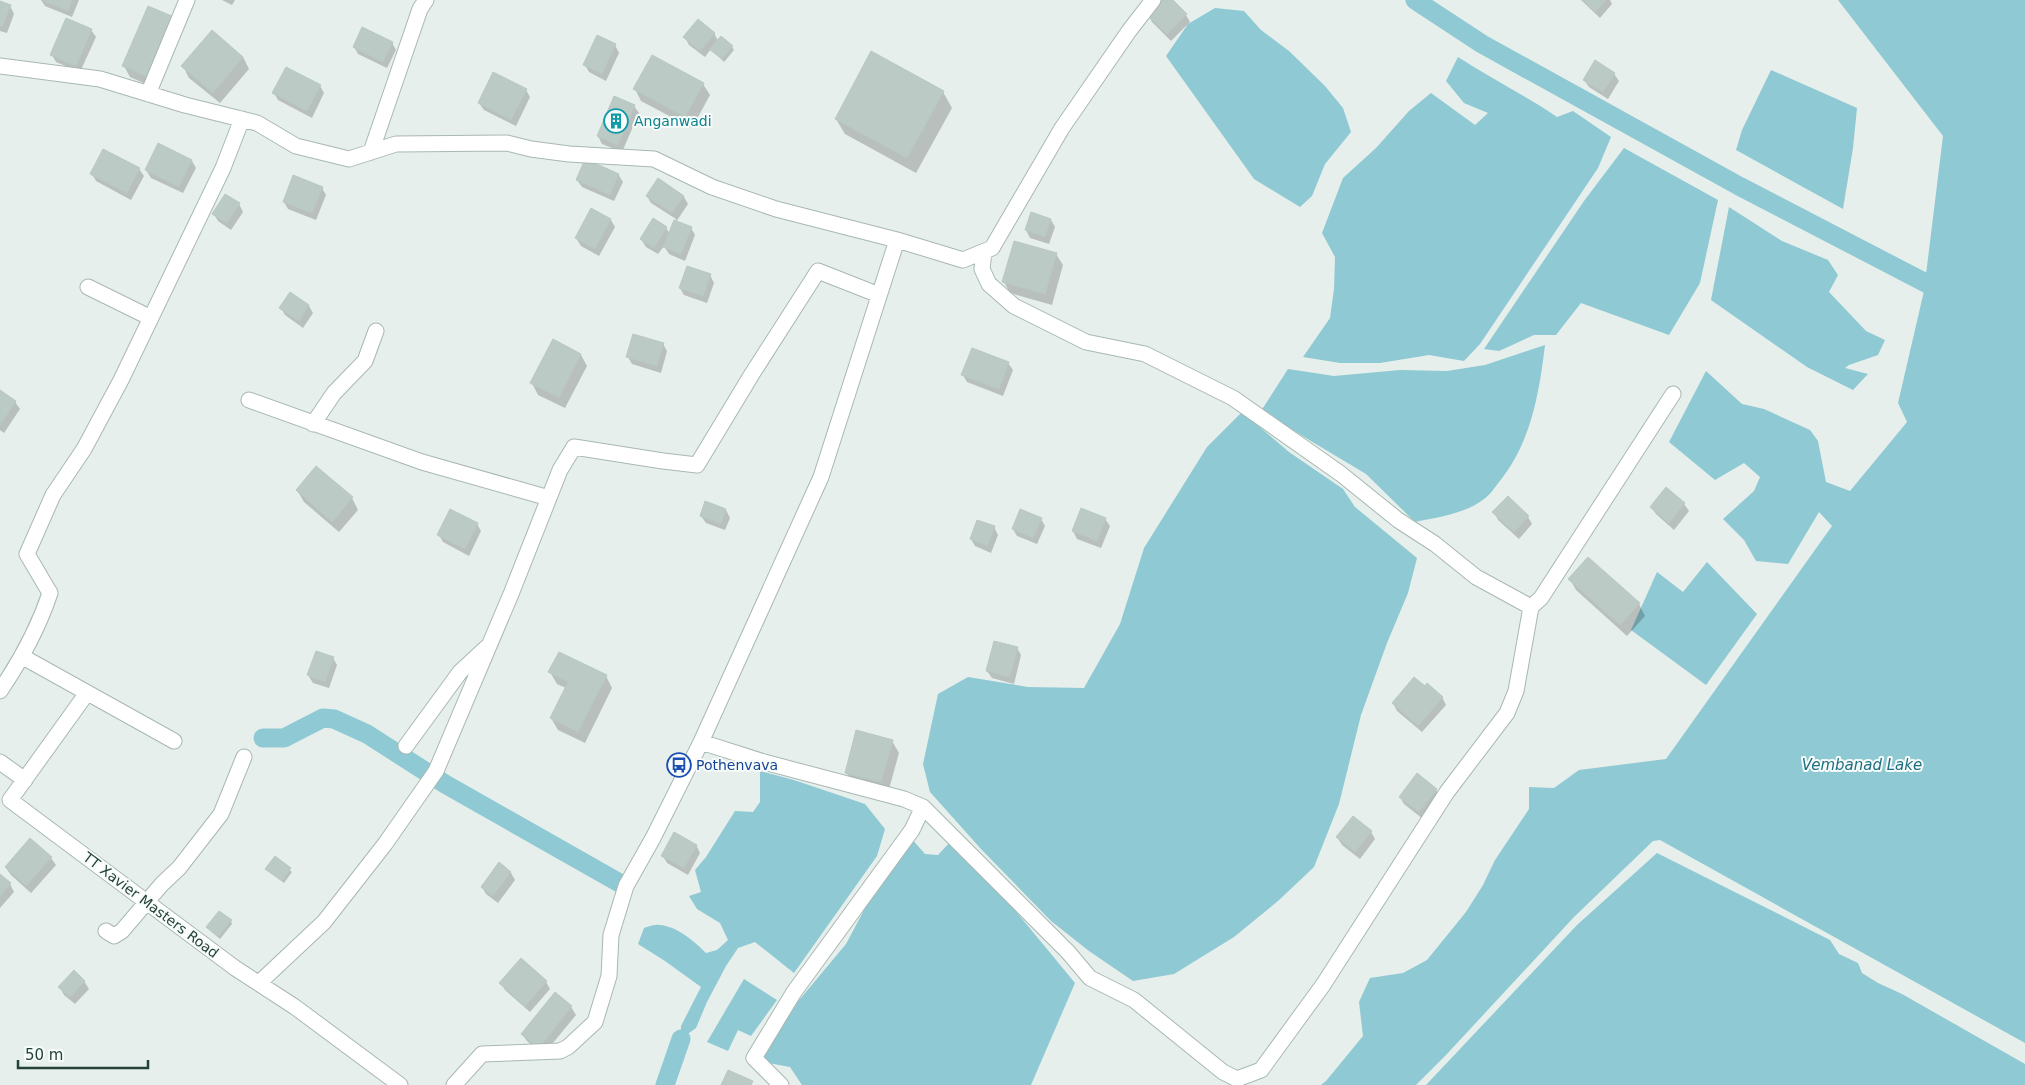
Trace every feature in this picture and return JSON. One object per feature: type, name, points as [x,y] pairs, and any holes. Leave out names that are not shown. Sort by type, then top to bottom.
[{"type":"street","points":[[148,94],[187,0]]},
{"type":"street","points":[[371,152],[420,9],[426,0]]},
{"type":"street","points":[[0,66],[100,79],[257,123],[296,146],[349,159],[396,144],[507,143],[531,149],[569,154],[654,159],[712,187],[776,209],[897,240],[963,260],[992,248],[1062,128],[1129,31],[1153,0]]},
{"type":"street","points":[[0,691],[23,657],[41,620],[50,594],[28,554],[53,495],[84,449],[151,318],[222,168],[242,119]]},
{"type":"street","points":[[454,1085],[482,1054],[560,1051],[568,1047],[595,1022],[608,976],[612,935],[626,886],[653,838],[701,742],[822,477],[897,240]]},
{"type":"street","points":[[984,252],[982,269],[989,284],[1014,306],[1086,342],[1144,354],[1233,398],[1341,474],[1398,520],[1435,544],[1476,577],[1531,607]]},
{"type":"street","points":[[259,983],[324,922],[385,844],[431,777],[490,644],[560,470],[574,447],[697,465],[818,271],[879,295]]},
{"type":"street","points":[[88,287],[151,318]]},
{"type":"street","points":[[313,424],[334,393],[365,361],[376,331]]},
{"type":"street","points":[[701,742],[764,762],[904,799],[923,807],[1068,952],[1090,978],[1134,1000],[1223,1072],[1237,1079],[1260,1070],[1322,985],[1447,792],[1507,713],[1516,691],[1531,607],[1541,598],[1673,394]]},
{"type":"street","points":[[249,400],[422,462],[549,498]]},
{"type":"street","points":[[406,746],[460,672],[490,644]]},
{"type":"street","points":[[23,657],[174,741]]},
{"type":"street","name":"TT Xavier Masters Road","points":[[87,693],[10,800],[235,968],[295,1007],[400,1085]]},
{"type":"street","points":[[106,931],[114,936],[122,931],[146,901],[179,868],[221,814],[244,757]]},
{"type":"street","points":[[0,762],[25,780]]},
{"type":"street","points":[[781,1085],[754,1058],[794,992],[912,830],[923,807]]},
{"type":"water","name":"Vembanad Lake","points":[[1838,0],[2025,0],[2025,1043],[1660,840],[1653,841],[1574,917],[1416,1085],[1321,1085],[1363,1036],[1359,1002],[1370,978],[1403,973],[1427,960],[1466,912],[1483,885],[1495,860],[1529,809],[1529,787],[1554,788],[1579,770],[1666,759],[1832,526],[1819,512],[1788,564],[1756,561],[1744,540],[1723,519],[1754,491],[1760,477],[1744,463],[1715,480],[1669,442],[1706,371],[1742,404],[1764,409],[1810,430],[1818,441],[1826,482],[1850,491],[1907,422],[1898,403],[1924,291],[1943,136]]},
{"type":"water","points":[[1215,8],[1244,11],[1261,30],[1289,51],[1325,86],[1343,108],[1351,132],[1325,164],[1312,196],[1300,207],[1254,179],[1166,56],[1188,24]]},
{"type":"water","points":[[1458,57],[1557,117],[1573,111],[1611,137],[1598,168],[1480,344],[1464,361],[1429,355],[1380,363],[1340,363],[1303,357],[1330,318],[1334,289],[1335,257],[1322,233],[1343,178],[1376,148],[1409,111],[1431,93],[1475,125],[1488,113],[1464,103],[1446,81]]},
{"type":"water","points":[[1771,70],[1857,108],[1853,148],[1843,209],[1736,150],[1742,130]]},
{"type":"water","points":[[1624,148],[1718,200],[1700,283],[1669,335],[1581,303],[1556,335],[1534,335],[1499,351],[1484,349],[1584,201]]},
{"type":"water","points":[[1729,207],[1782,241],[1828,260],[1838,275],[1829,292],[1866,331],[1885,340],[1878,355],[1845,368],[1868,374],[1853,390],[1807,367],[1711,300]]},
{"type":"water","points":[[1545,345],[1540,382],[1532,417],[1519,451],[1492,491],[1477,504],[1460,512],[1415,522],[1366,474],[1261,411],[1288,369],[1334,376],[1400,370],[1447,371],[1485,365]]},
{"type":"water","points":[[1242,412],[1289,452],[1343,489],[1355,507],[1417,558],[1408,593],[1387,643],[1361,715],[1339,804],[1314,867],[1278,901],[1234,937],[1174,974],[1133,981],[1089,951],[1051,921],[981,849],[930,792],[923,764],[938,694],[968,677],[1028,687],[1084,688],[1120,624],[1144,548],[1207,447]]},
{"type":"water","points":[[1707,562],[1757,614],[1706,685],[1631,630],[1657,572],[1683,592]]},
{"type":"water","points":[[760,771],[794,780],[865,804],[885,829],[877,856],[794,973],[755,942],[738,948],[707,1002],[696,1028],[681,1039],[681,1026],[701,987],[638,944],[644,928],[653,925],[666,926],[679,931],[706,953],[717,950],[728,940],[720,923],[697,909],[689,896],[701,892],[695,870],[706,857],[735,811],[753,812],[760,802]]},
{"type":"water","points":[[911,838],[925,854],[938,855],[951,841],[994,885],[1075,983],[1031,1085],[802,1085],[790,1067],[763,1062],[763,1054],[790,1011],[846,944],[871,897]]},
{"type":"water","points":[[1657,853],[1830,940],[1839,954],[1858,963],[1862,973],[2025,1064],[2025,1085],[1426,1085],[1577,925]]},
{"type":"water","points":[[744,979],[777,1000],[751,1036],[738,1030],[728,1051],[707,1042]]},
{"type":"building","points":[[41,0],[72,0],[68,11]]},
{"type":"building","points":[[1160,0],[1173,0],[1187,14],[1167,34],[1146,14]]},
{"type":"building","points":[[1583,0],[1606,0],[1595,12]]},
{"type":"building","points":[[0,1],[11,5],[2,27],[0,26]]},
{"type":"building","points":[[148,6],[174,17],[148,77],[122,66]]},
{"type":"building","points":[[66,18],[92,29],[76,66],[50,55]]},
{"type":"building","points":[[698,19],[715,33],[700,51],[683,37]]},
{"type":"building","points":[[362,27],[393,42],[383,62],[353,47]]},
{"type":"building","points":[[212,30],[243,57],[213,93],[181,66]]},
{"type":"building","points":[[597,35],[616,44],[602,74],[583,65]]},
{"type":"building","points":[[721,36],[733,46],[722,59],[709,49]]},
{"type":"building","points":[[871,51],[944,91],[907,158],[835,119]]},
{"type":"building","points":[[652,55],[704,83],[685,117],[633,89]]},
{"type":"building","points":[[1595,60],[1615,73],[1603,92],[1583,80]]},
{"type":"building","points":[[286,67],[321,85],[307,111],[272,93]]},
{"type":"building","points":[[493,72],[527,89],[511,120],[478,103]]},
{"type":"building","name":"Anganwadi","points":[[614,96],[635,105],[618,145],[597,136]]},
{"type":"building","points":[[158,143],[192,160],[179,187],[145,170]]},
{"type":"building","points":[[103,149],[140,168],[127,193],[90,174]]},
{"type":"building","points":[[585,159],[619,174],[610,195],[576,180]]},
{"type":"building","points":[[293,175],[323,187],[312,213],[283,202]]},
{"type":"building","points":[[658,178],[684,196],[672,213],[646,196]]},
{"type":"building","points":[[225,194],[240,203],[227,223],[212,214]]},
{"type":"building","points":[[591,208],[611,219],[595,249],[575,238]]},
{"type":"building","points":[[1031,212],[1051,219],[1045,237],[1025,230]]},
{"type":"building","points":[[653,218],[667,227],[654,248],[640,239]]},
{"type":"building","points":[[674,220],[692,227],[681,254],[663,247]]},
{"type":"building","points":[[1014,241],[1057,253],[1045,294],[1002,282]]},
{"type":"building","points":[[687,266],[711,274],[703,296],[679,288]]},
{"type":"building","points":[[290,292],[309,305],[299,321],[279,308]]},
{"type":"building","points":[[633,334],[664,343],[657,366],[626,357]]},
{"type":"building","points":[[553,339],[581,354],[559,398],[530,383]]},
{"type":"building","points":[[972,348],[1009,362],[999,389],[961,375]]},
{"type":"building","points":[[0,390],[16,401],[0,425]]},
{"type":"building","points":[[316,466],[353,497],[332,522],[296,490]]},
{"type":"building","points":[[1666,487],[1685,503],[1669,523],[1650,507]]},
{"type":"building","points":[[1508,496],[1529,516],[1514,532],[1492,512]]},
{"type":"building","points":[[705,501],[726,509],[721,524],[700,516]]},
{"type":"building","points":[[1081,508],[1106,518],[1097,541],[1072,531]]},
{"type":"building","points":[[450,509],[478,523],[465,549],[437,535]]},
{"type":"building","points":[[1020,509],[1042,518],[1033,538],[1012,529]]},
{"type":"building","points":[[977,520],[995,526],[987,546],[970,539]]},
{"type":"building","points":[[1588,557],[1640,603],[1620,625],[1568,579]]},
{"type":"building","points":[[994,641],[1018,647],[1010,677],[986,671]]},
{"type":"building","points":[[316,651],[334,657],[325,682],[307,675]]},
{"type":"building","points":[[559,652],[607,675],[578,732],[550,718],[568,682],[548,672]]},
{"type":"building","points":[[1414,677],[1425,686],[1427,683],[1443,697],[1418,726],[1392,703]]},
{"type":"building","points":[[856,730],[893,740],[881,782],[845,773]]},
{"type":"building","points":[[1417,773],[1437,789],[1419,812],[1399,797]]},
{"type":"building","points":[[1353,816],[1372,831],[1355,852],[1336,837]]},
{"type":"building","points":[[674,832],[697,845],[684,868],[661,856]]},
{"type":"building","points":[[30,838],[52,857],[26,886],[5,867]]},
{"type":"building","points":[[275,856],[291,868],[282,881],[265,869]]},
{"type":"building","points":[[499,862],[511,872],[493,896],[481,887]]},
{"type":"building","points":[[0,874],[11,883],[0,896]]},
{"type":"building","points":[[219,911],[232,920],[218,937],[206,927]]},
{"type":"building","points":[[521,958],[547,981],[525,1006],[499,983]]},
{"type":"building","points":[[74,970],[85,981],[70,997],[58,987]]},
{"type":"building","points":[[555,992],[572,1006],[539,1048],[521,1034]]},
{"type":"building","points":[[728,1070],[753,1081],[751,1085],[721,1085]]},
{"type":"waterway","points":[[1415,0],[1482,44],[1739,186],[1947,294]]},
{"type":"waterway","points":[[263,738],[284,738],[323,718],[334,719],[367,734],[445,784],[623,885]]},
{"type":"waterway","points":[[665,1085],[681,1039]]},
{"type":"place","name":"Anganwadi","points":[[616,121]]},
{"type":"place","name":"Pothenvava","points":[[679,765]]}]
